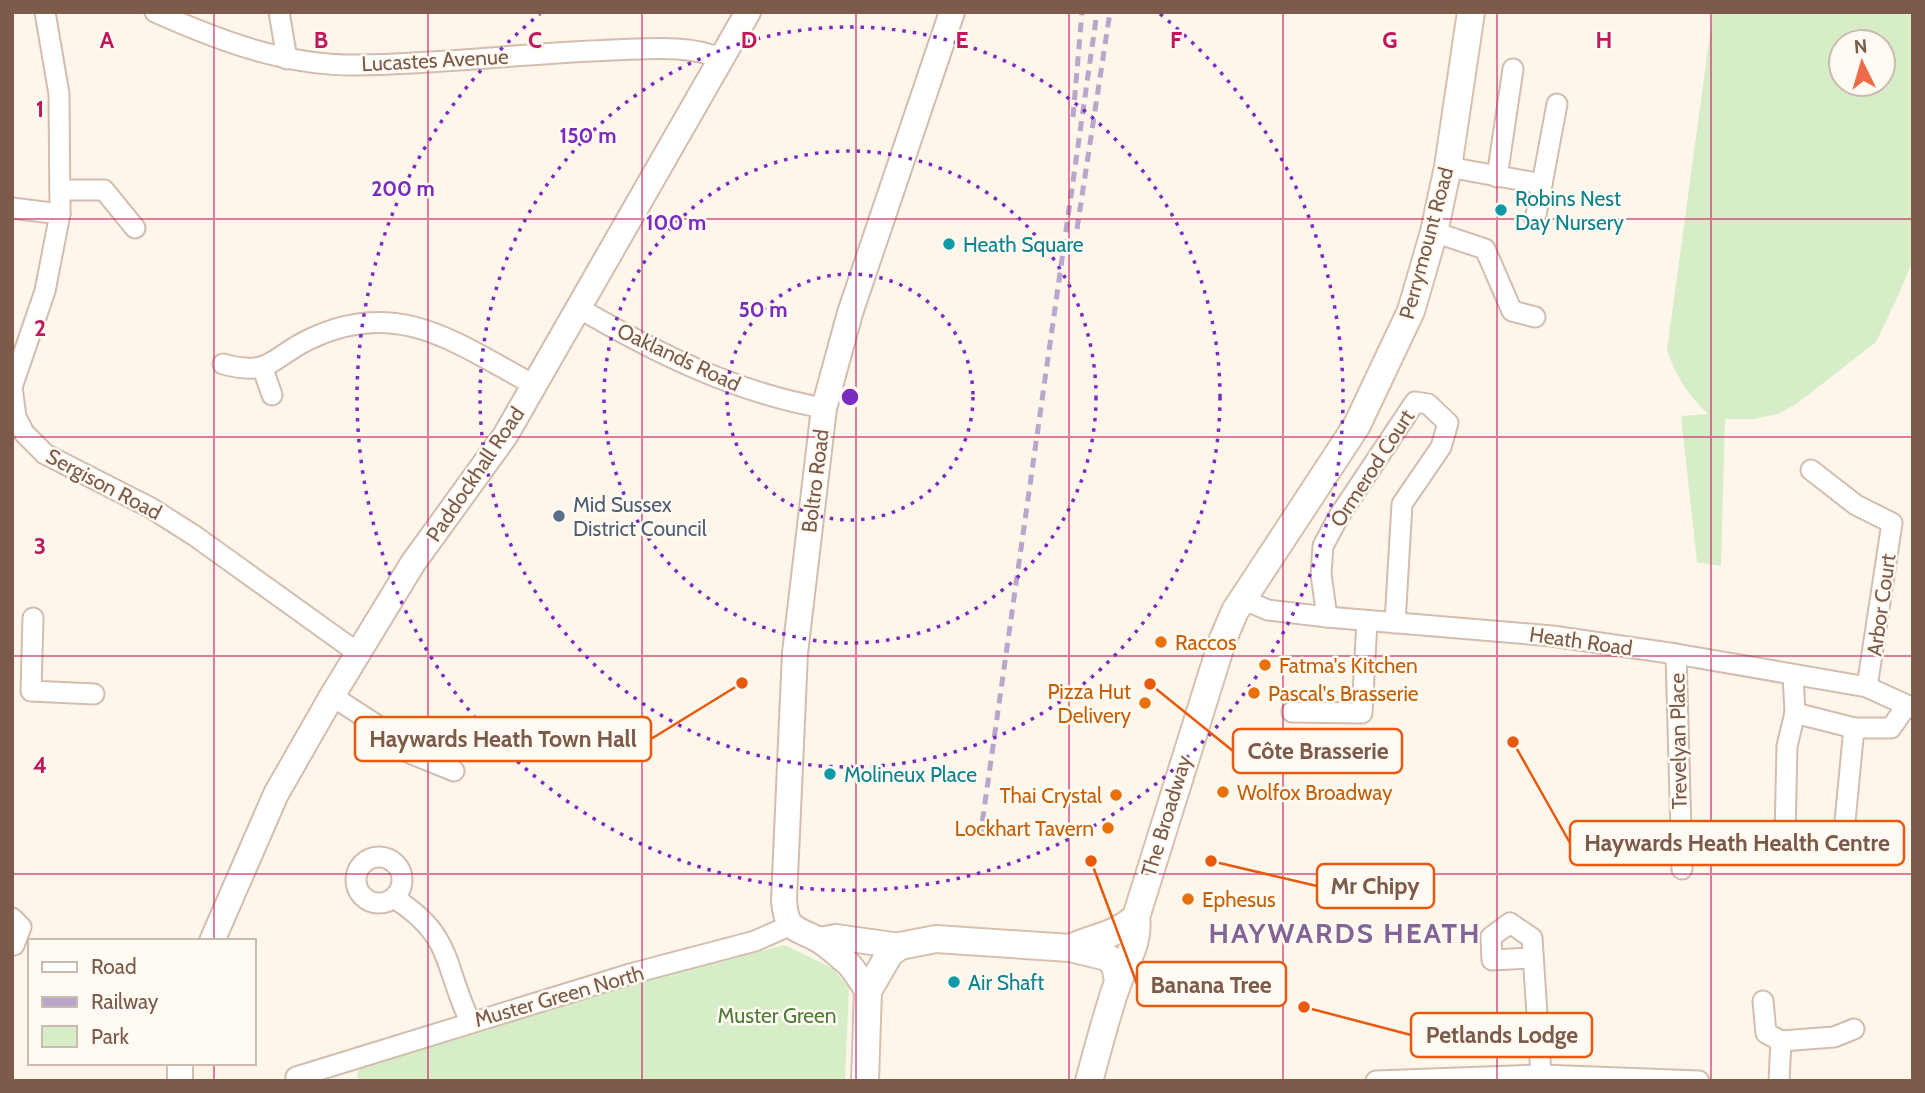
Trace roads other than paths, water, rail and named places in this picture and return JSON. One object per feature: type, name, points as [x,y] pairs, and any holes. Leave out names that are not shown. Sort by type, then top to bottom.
[{"type":"main road","name":"Perrymount Road","points":[[1244,600],[1357,425],[1411,311],[1434,232],[1448,167],[1471,12]]},
{"type":"main road","name":"The Broadway","points":[[1088,1081],[1118,981],[1128,964],[1135,940],[1136,917],[1223,639],[1244,600]]},
{"type":"main road","points":[[1070,948],[1107,936],[1125,927],[1136,917]]},
{"type":"main road","points":[[863,1079],[868,991],[890,953],[900,946],[936,939],[1070,948],[1107,957],[1115,965],[1118,981]]},
{"type":"street","name":"Sergison Road","points":[[45,12],[59,94],[60,214],[45,292],[12,387],[14,417],[33,445],[45,454],[151,508],[195,536],[358,653]]},
{"type":"street","name":"Lucastes Avenue","points":[[155,12],[223,41],[287,59],[356,65],[639,49],[705,52],[722,59]]},
{"type":"street","points":[[279,12],[287,59]]},
{"type":"street","name":"Paddockhall Road","points":[[213,939],[276,794],[332,696],[413,563],[485,466],[748,12]]},
{"type":"street","name":"Boltro Road","points":[[791,925],[786,917],[784,900],[795,653],[824,408],[846,325],[952,12]]},
{"type":"street","points":[[1497,177],[1513,69]]},
{"type":"street","points":[[1535,220],[1557,104]]},
{"type":"street","points":[[1448,167],[1542,184]]},
{"type":"street","points":[[61,190],[104,190],[135,228]]},
{"type":"street","points":[[12,208],[60,214]]},
{"type":"street","points":[[1434,232],[1485,249],[1512,312],[1535,317]]},
{"type":"street","name":"Oaklands Road","points":[[577,307],[705,373],[771,396],[824,408]]},
{"type":"street","points":[[222,364],[242,370],[263,369],[309,339],[330,331],[354,326],[406,324],[447,336],[534,385]]},
{"type":"street","points":[[263,369],[272,396]]},
{"type":"street","name":"Ormerod Court","points":[[1326,617],[1321,574],[1323,546],[1339,516],[1415,402],[1428,404],[1448,423],[1441,447],[1402,504],[1395,623]]},
{"type":"street","name":"Arbor Court","points":[[1811,471],[1856,505],[1892,523],[1867,687]]},
{"type":"street","name":"Heath Road","points":[[1244,600],[1268,610],[1552,636],[1676,654],[1867,687],[1910,706]]},
{"type":"street","points":[[33,618],[22,692],[93,694]]},
{"type":"street","points":[[1292,712],[1362,713],[1367,621]]},
{"type":"street","name":"Trevelyan Place","points":[[1676,654],[1682,869]]},
{"type":"street","points":[[1793,675],[1795,713],[1787,746],[1785,836],[1843,842],[1854,728]]},
{"type":"street","points":[[332,696],[375,724],[386,740],[400,749],[454,771]]},
{"type":"street","points":[[1795,713],[1854,728],[1891,728],[1910,706]]},
{"type":"street","points":[[394,898],[432,927],[446,950],[470,1021]]},
{"type":"street","points":[[12,918],[21,927],[14,945]]},
{"type":"street","points":[[791,925],[818,940],[856,970],[868,991]]},
{"type":"street","name":"Muster Green North","points":[[296,1077],[470,1021],[755,941],[791,925]]},
{"type":"street","points":[[818,940],[836,937],[900,946]]},
{"type":"street","points":[[1532,958],[1541,1075]]},
{"type":"street","points":[[1763,1001],[1766,1033],[1781,1041],[1834,1037],[1854,1029]]},
{"type":"street","points":[[1779,1081],[1781,1041]]},
{"type":"street","points":[[1376,1081],[1541,1075],[1699,1081]]},
{"type":"railway","points":[[1073,117],[1082,12]]},
{"type":"railway","points":[[980,838],[1097,12]]},
{"type":"railway","points":[[1077,229],[1110,12]]},
{"type":"place","name":"Robins Nest Day Nursery","points":[[1501,210]]},
{"type":"place","name":"Heath Square","points":[[949,244]]},
{"type":"place","name":"Mid Sussex District Council","points":[[559,516]]},
{"type":"place","name":"Raccos","points":[[1161,642]]},
{"type":"place","name":"Fatma's Kitchen","points":[[1265,665]]},
{"type":"place","name":"Haywards Heath Town Hall","points":[[742,683]]},
{"type":"place","name":"Côte Brasserie","points":[[1150,684]]},
{"type":"place","name":"Pascal's Brasserie","points":[[1254,693]]},
{"type":"place","name":"Pizza Hut Delivery","points":[[1145,703]]},
{"type":"place","name":"Haywards Heath Health Centre","points":[[1513,742]]},
{"type":"place","name":"Molineux Place","points":[[830,774]]},
{"type":"place","name":"Wolfox Broadway","points":[[1223,792]]},
{"type":"place","name":"Thai Crystal","points":[[1116,795]]},
{"type":"place","name":"Lockhart Tavern","points":[[1108,828]]},
{"type":"place","name":"Banana Tree","points":[[1091,861]]},
{"type":"place","name":"Mr Chipy","points":[[1211,861]]},
{"type":"place","name":"Ephesus","points":[[1188,899]]},
{"type":"place","name":"Air Shaft","points":[[954,982]]},
{"type":"place","name":"Petlands Lodge","points":[[1304,1007]]},
{"type":"district","name":"HAYWARDS HEATH","points":[[1345,933]]},
{"type":"park label","name":"Muster Green","points":[[777,1015]]}]
